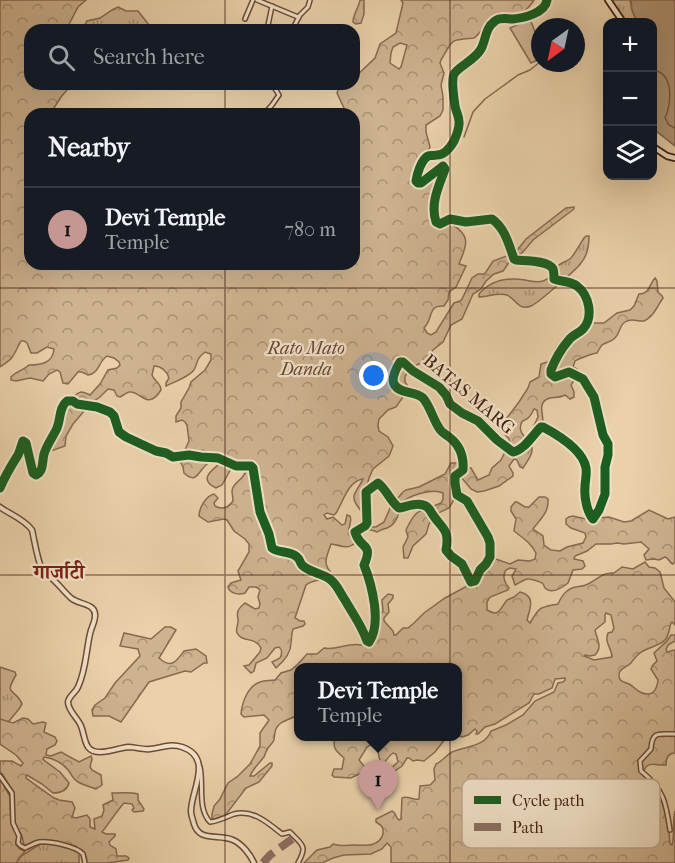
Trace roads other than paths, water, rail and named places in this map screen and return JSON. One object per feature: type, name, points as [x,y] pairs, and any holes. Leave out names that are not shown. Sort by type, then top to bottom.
[{"type":"main road","points":[[608,0],[620,18]]},
{"type":"main road","points":[[657,149],[675,158]]},
{"type":"street","points":[[245,19],[255,0],[298,17]]},
{"type":"street","points":[[295,24],[308,7],[310,0]]},
{"type":"street","name":"BATAS MARG","points":[[0,488],[19,454],[23,441],[26,443],[33,473],[36,475],[40,473],[43,456],[58,426],[62,405],[67,401],[110,412],[114,416],[119,432],[156,451],[173,457],[189,455],[218,458],[236,466],[251,466],[254,468],[260,512],[270,534],[272,548],[280,553],[286,552],[298,557],[302,564],[333,582],[358,620],[369,642],[372,640],[375,623],[375,603],[364,565],[368,550],[359,542],[356,532],[367,523],[366,492],[378,483],[399,508],[423,504],[429,508],[446,532],[448,541],[446,550],[462,564],[471,582],[475,581],[480,570],[490,558],[488,537],[467,501],[456,491],[455,476],[463,471],[462,454],[456,443],[438,427],[425,400],[421,396],[402,391],[394,384],[394,376],[400,362],[439,387],[450,404],[478,421],[513,452],[520,450],[541,427],[563,439],[584,460],[586,468],[584,489],[588,510],[593,519],[605,494],[608,444],[603,435],[594,397],[583,379],[568,372],[555,377],[551,375],[551,370],[570,337],[582,330],[586,324],[589,306],[586,295],[574,284],[554,279],[554,271],[549,266],[514,259],[508,240],[492,219],[466,222],[450,219],[440,224],[436,222],[435,196],[445,169],[443,166],[421,183],[416,181],[425,158],[446,152],[457,134],[460,125],[453,90],[455,72],[478,54],[483,47],[486,33],[493,23],[497,20],[515,19],[535,13],[544,7],[547,0]]},
{"type":"street","points":[[268,24],[272,6]]},
{"type":"street","points":[[271,108],[279,95],[276,90]]},
{"type":"street","points":[[0,507],[19,518],[32,530],[44,573],[58,583],[73,599],[90,606],[94,611],[95,616],[84,670],[78,688],[68,703],[80,723],[89,748],[99,752],[131,747],[150,749],[167,745],[186,749],[196,758],[199,765],[202,775],[202,806],[207,819],[215,822],[246,812],[263,820],[282,834],[290,832],[303,846],[303,853],[298,863]]},
{"type":"street","points":[[650,779],[641,771],[640,761],[651,749],[656,735],[675,734]]},
{"type":"street","points":[[199,765],[191,810],[195,827],[202,835],[233,839],[240,844],[254,863]]},
{"type":"street","points":[[0,776],[12,793],[13,823],[20,836],[18,843],[25,848],[38,842],[44,842],[75,848],[83,854],[85,863]]},
{"type":"street","points":[[660,791],[665,802],[670,830]]},
{"type":"water","points":[[631,0],[675,0],[675,146],[657,132],[657,18],[635,18]]},
{"type":"waterway","points":[[464,137],[473,112],[485,99],[518,75],[531,69]]},
{"type":"place","name":"Devi Temple","points":[[378,810]]},
{"type":"district","name":"गार्जाटी","points":[[59,572]]},
{"type":"park label","name":"Rato Mato Danda","points":[[306,358]]}]
